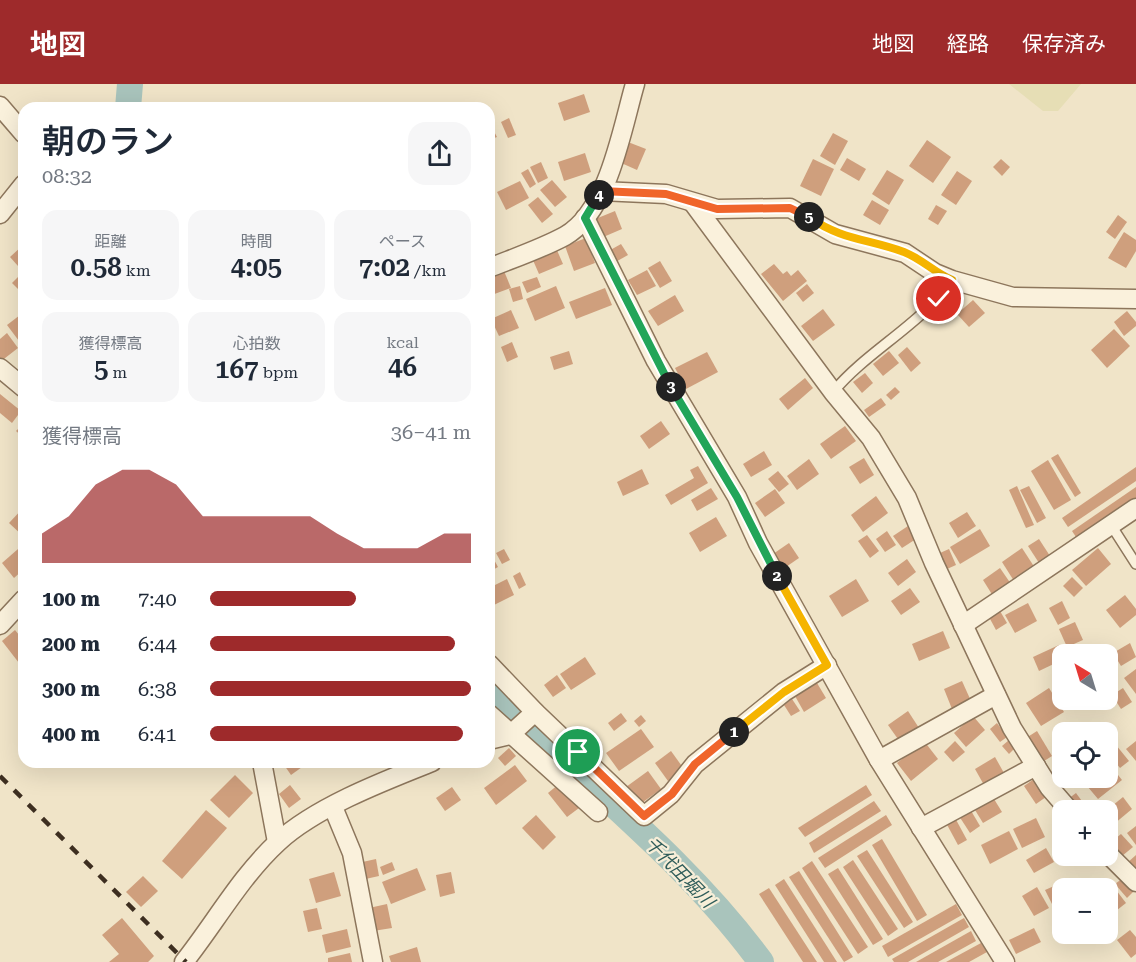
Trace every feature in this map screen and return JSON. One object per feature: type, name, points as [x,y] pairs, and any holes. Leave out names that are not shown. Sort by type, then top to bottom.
[{"type":"street","points":[[495,265],[566,235],[585,218],[609,174],[635,84]]},
{"type":"street","points":[[0,106],[18,127]]},
{"type":"street","points":[[601,191],[666,194],[717,209],[790,208],[835,234],[905,253],[935,273],[952,280],[1013,297],[1136,299]]},
{"type":"street","points":[[0,214],[18,192]]},
{"type":"street","points":[[693,203],[833,392],[871,438],[908,498],[996,695],[1036,766],[1062,800]]},
{"type":"street","points":[[585,218],[656,361],[737,497],[758,543],[879,760],[1005,962]]},
{"type":"street","points":[[0,368],[18,383]]},
{"type":"street","points":[[963,625],[1136,508]]},
{"type":"street","points":[[0,625],[18,606]]},
{"type":"street","points":[[495,670],[535,712],[644,816],[672,794],[695,764],[784,692],[827,665]]},
{"type":"street","points":[[879,760],[996,695]]},
{"type":"street","points":[[495,739],[510,735],[535,712]]},
{"type":"street","points":[[495,720],[598,812]]},
{"type":"street","points":[[921,828],[1036,766]]},
{"type":"street","points":[[263,768],[277,842]]},
{"type":"street","points":[[184,962],[244,881],[277,842],[307,820],[381,782],[417,768]]},
{"type":"street","points":[[333,807],[352,853],[373,962]]},
{"type":"street","points":[[1118,864],[1136,882]]},
{"type":"lane","points":[[833,392],[848,374],[939,299],[952,280]]},
{"type":"lane","points":[[1111,525],[1136,564]]},
{"type":"shaded area","points":[[1009,84],[1081,84],[1058,111],[1043,111]]},
{"type":"building","points":[[584,94],[590,112],[564,121],[558,103]]},
{"type":"building","points":[[509,118],[516,135],[508,138],[501,122]]},
{"type":"building","points":[[833,133],[848,141],[835,165],[820,156]]},
{"type":"building","points":[[927,140],[951,157],[933,183],[909,166]]},
{"type":"building","points":[[628,142],[646,149],[637,170],[619,162]]},
{"type":"building","points":[[585,153],[591,172],[564,181],[558,162]]},
{"type":"building","points":[[847,158],[866,169],[859,181],[840,170]]},
{"type":"building","points":[[813,159],[834,169],[821,196],[800,186]]},
{"type":"building","points":[[1001,159],[1010,167],[1002,176],[993,167]]},
{"type":"building","points":[[541,162],[548,178],[538,183],[530,167]]},
{"type":"building","points":[[528,169],[536,184],[530,188],[521,173]]},
{"type":"building","points":[[887,170],[904,180],[889,205],[872,194]]},
{"type":"building","points":[[957,171],[972,181],[956,205],[941,195]]},
{"type":"building","points":[[552,180],[567,197],[555,207],[540,190]]},
{"type":"building","points":[[520,181],[529,198],[506,210],[497,192]]},
{"type":"building","points":[[538,197],[553,214],[542,223],[528,205]]},
{"type":"building","points":[[872,200],[889,210],[880,225],[863,215]]},
{"type":"building","points":[[936,205],[947,211],[938,225],[928,219]]},
{"type":"building","points":[[615,211],[622,229],[601,238],[593,220]]},
{"type":"building","points":[[1118,215],[1127,222],[1115,239],[1106,232]]},
{"type":"building","points":[[1124,232],[1136,240],[1136,251],[1126,268],[1108,258]]},
{"type":"building","points":[[586,238],[595,263],[574,271],[565,246]]},
{"type":"building","points":[[621,244],[628,255],[612,264],[605,253]]},
{"type":"building","points":[[556,248],[563,264],[539,274],[532,258]]},
{"type":"building","points":[[18,250],[18,266],[10,257]]},
{"type":"building","points":[[660,261],[672,281],[660,288],[648,268]]},
{"type":"building","points":[[774,264],[783,274],[787,271],[791,276],[798,270],[807,281],[783,301],[761,274]]},
{"type":"building","points":[[647,270],[656,286],[637,295],[628,280]]},
{"type":"building","points":[[504,271],[511,288],[495,294],[495,275]]},
{"type":"building","points":[[18,277],[18,289],[12,283]]},
{"type":"building","points":[[537,277],[541,287],[527,293],[522,282]]},
{"type":"building","points":[[807,284],[814,293],[803,302],[796,293]]},
{"type":"building","points":[[520,286],[523,299],[513,302],[509,289]]},
{"type":"building","points":[[556,286],[565,308],[535,321],[526,299]]},
{"type":"building","points":[[605,288],[612,305],[576,319],[569,302]]},
{"type":"building","points":[[675,295],[684,311],[658,326],[648,311]]},
{"type":"building","points":[[973,300],[985,313],[969,327],[957,314]]},
{"type":"building","points":[[823,309],[835,325],[813,341],[801,326]]},
{"type":"building","points":[[511,310],[519,328],[499,336],[495,328],[495,317]]},
{"type":"building","points":[[1127,311],[1136,322],[1136,326],[1124,336],[1114,322]]},
{"type":"building","points":[[18,317],[18,340],[7,325]]},
{"type":"building","points":[[1114,329],[1130,346],[1107,368],[1091,350]]},
{"type":"building","points":[[7,333],[18,348],[0,362],[0,339]]},
{"type":"building","points":[[512,342],[518,357],[507,362],[501,347]]},
{"type":"building","points":[[907,347],[921,363],[911,372],[898,355]]},
{"type":"building","points":[[569,351],[573,364],[554,370],[550,357]]},
{"type":"building","points":[[889,351],[899,363],[883,376],[873,364]]},
{"type":"building","points":[[707,352],[718,372],[686,389],[675,368]]},
{"type":"building","points":[[865,373],[873,383],[862,393],[853,382]]},
{"type":"building","points":[[805,378],[813,388],[788,410],[779,399]]},
{"type":"building","points":[[895,387],[900,392],[891,400],[886,395]]},
{"type":"building","points":[[0,394],[18,409],[18,415],[12,423],[0,413]]},
{"type":"building","points":[[881,398],[886,405],[869,417],[864,410]]},
{"type":"building","points":[[661,421],[670,434],[649,449],[640,436]]},
{"type":"building","points":[[845,426],[856,441],[831,459],[820,444]]},
{"type":"building","points":[[764,451],[772,465],[751,477],[743,464]]},
{"type":"building","points":[[1058,454],[1081,493],[1075,497],[1051,458]]},
{"type":"building","points":[[864,458],[874,475],[860,484],[849,467]]},
{"type":"building","points":[[809,459],[819,474],[797,490],[787,476]]},
{"type":"building","points":[[1048,460],[1071,500],[1054,510],[1031,471]]},
{"type":"building","points":[[698,466],[708,483],[671,505],[665,495],[694,478],[690,470]]},
{"type":"building","points":[[1136,467],[1136,481],[1068,527],[1062,518]]},
{"type":"building","points":[[642,469],[649,484],[623,496],[617,482]]},
{"type":"building","points":[[778,471],[789,484],[779,492],[768,479]]},
{"type":"building","points":[[1017,486],[1034,525],[1026,528],[1009,490]]},
{"type":"building","points":[[1029,486],[1046,518],[1037,523],[1020,490]]},
{"type":"building","points":[[1136,487],[1136,499],[1078,540],[1072,531]]},
{"type":"building","points":[[711,488],[718,499],[697,511],[691,500]]},
{"type":"building","points":[[775,489],[785,503],[765,517],[755,503]]},
{"type":"building","points":[[876,496],[888,513],[863,532],[851,515]]},
{"type":"building","points":[[967,512],[976,526],[958,538],[949,523]]},
{"type":"building","points":[[18,513],[18,531],[9,523]]},
{"type":"building","points":[[716,517],[727,536],[700,552],[689,533]]},
{"type":"building","points":[[908,526],[916,539],[902,548],[893,536]]},
{"type":"building","points":[[980,529],[990,546],[960,564],[950,547]]},
{"type":"building","points":[[887,531],[896,545],[885,552],[876,539]]},
{"type":"building","points":[[867,535],[879,551],[870,558],[858,541]]},
{"type":"building","points":[[1039,539],[1050,556],[1039,563],[1028,546]]},
{"type":"building","points":[[789,543],[799,558],[783,569],[773,554]]},
{"type":"building","points":[[1022,548],[1035,568],[1014,581],[1002,562]]},
{"type":"building","points":[[1098,548],[1111,564],[1086,586],[1072,570]]},
{"type":"building","points":[[18,549],[18,574],[14,578],[2,563]]},
{"type":"building","points":[[504,549],[510,560],[502,564],[496,553]]},
{"type":"building","points":[[949,549],[956,565],[947,569],[940,553]]},
{"type":"building","points":[[907,559],[916,572],[898,586],[888,573]]},
{"type":"building","points":[[1000,568],[1011,584],[993,596],[983,580]]},
{"type":"building","points":[[520,572],[526,585],[519,589],[513,576]]},
{"type":"building","points":[[1072,577],[1083,588],[1074,597],[1063,586]]},
{"type":"building","points":[[507,579],[514,595],[495,604],[495,585]]},
{"type":"building","points":[[856,579],[869,601],[842,617],[829,596]]},
{"type":"building","points":[[910,588],[920,602],[901,615],[891,601]]},
{"type":"building","points":[[1125,595],[1136,609],[1136,615],[1120,628],[1106,610]]},
{"type":"building","points":[[1062,601],[1070,618],[1058,625],[1049,608]]},
{"type":"building","points":[[1028,603],[1037,621],[1015,633],[1005,615]]},
{"type":"building","points":[[1000,611],[1007,623],[996,630],[989,617]]},
{"type":"building","points":[[1075,622],[1083,640],[1074,644],[1066,644],[1059,629]]},
{"type":"building","points":[[15,630],[18,634],[18,662],[2,641]]},
{"type":"building","points":[[943,631],[950,648],[919,661],[912,644]]},
{"type":"building","points":[[1130,643],[1136,657],[1121,666],[1118,661],[1118,650]]},
{"type":"building","points":[[1052,648],[1052,665],[1039,671],[1033,657]]},
{"type":"building","points":[[585,657],[596,674],[571,690],[560,674]]},
{"type":"building","points":[[1136,669],[1136,694],[1124,678]]},
{"type":"building","points":[[557,675],[566,688],[553,697],[544,685]]},
{"type":"building","points":[[962,681],[971,701],[952,709],[944,689]]},
{"type":"building","points":[[817,683],[826,698],[804,712],[795,696]]},
{"type":"building","points":[[1049,688],[1052,693],[1052,710],[1064,712],[1041,726],[1026,703]]},
{"type":"building","points":[[1123,688],[1132,702],[1121,709],[1118,704],[1118,691]]},
{"type":"building","points":[[792,699],[800,711],[791,716],[784,705]]},
{"type":"building","points":[[908,711],[919,728],[900,742],[888,725]]},
{"type":"building","points":[[621,713],[627,721],[614,731],[608,723]]},
{"type":"building","points":[[641,715],[646,721],[639,727],[634,721]]},
{"type":"building","points":[[973,716],[985,730],[966,747],[954,733]]},
{"type":"building","points":[[997,723],[1007,737],[1000,742],[990,729]]},
{"type":"building","points":[[641,729],[654,747],[619,771],[606,753]]},
{"type":"building","points":[[1037,731],[1052,756],[1041,763],[1026,738]]},
{"type":"building","points":[[1009,740],[1016,747],[1009,754],[1002,746]]},
{"type":"building","points":[[924,741],[938,759],[911,781],[897,763]]},
{"type":"building","points":[[955,741],[965,752],[953,762],[944,752]]},
{"type":"building","points":[[1136,741],[1136,761],[1126,749]]},
{"type":"building","points":[[1118,747],[1129,761],[1120,768],[1118,766]]},
{"type":"building","points":[[509,748],[516,756],[505,766],[498,758]]},
{"type":"building","points":[[671,751],[684,769],[668,781],[655,763]]},
{"type":"building","points":[[995,757],[1004,773],[984,785],[975,769]]},
{"type":"building","points":[[515,765],[527,781],[496,805],[484,788]]},
{"type":"building","points":[[286,768],[301,768],[291,775]]},
{"type":"building","points":[[648,771],[661,789],[639,805],[626,787]]},
{"type":"building","points":[[235,775],[253,793],[229,818],[210,800]]},
{"type":"building","points":[[1034,779],[1046,797],[1036,804],[1024,786]]},
{"type":"building","points":[[559,784],[579,808],[567,817],[548,793]]},
{"type":"building","points":[[290,785],[301,799],[289,808],[279,794]]},
{"type":"building","points":[[866,785],[872,795],[805,837],[798,828]]},
{"type":"building","points":[[452,787],[461,800],[445,811],[436,798]]},
{"type":"building","points":[[1089,788],[1112,788],[1098,799]]},
{"type":"building","points":[[1076,793],[1081,800],[1069,800]]},
{"type":"building","points":[[1123,797],[1132,809],[1118,821],[1118,801]]},
{"type":"building","points":[[994,799],[1002,812],[983,823],[975,810]]},
{"type":"building","points":[[874,801],[881,811],[814,853],[809,843]]},
{"type":"building","points":[[970,809],[980,826],[970,833],[959,816]]},
{"type":"building","points":[[206,810],[227,828],[182,879],[162,861]]},
{"type":"building","points":[[536,815],[556,837],[543,850],[522,828]]},
{"type":"building","points":[[886,815],[892,825],[825,868],[818,858]]},
{"type":"building","points":[[954,816],[967,840],[958,845],[945,821]]},
{"type":"building","points":[[1036,818],[1045,837],[1022,848],[1013,829]]},
{"type":"building","points":[[1136,826],[1136,845],[1127,833]]},
{"type":"building","points":[[1009,831],[1018,849],[990,864],[981,845]]},
{"type":"building","points":[[1121,834],[1133,847],[1122,856],[1118,851],[1118,836]]},
{"type":"building","points":[[882,839],[927,915],[917,921],[872,845]]},
{"type":"building","points":[[1046,848],[1052,863],[1034,873],[1026,860]]},
{"type":"building","points":[[867,850],[913,922],[904,928],[857,856]]},
{"type":"building","points":[[1136,855],[1136,874],[1127,863]]},
{"type":"building","points":[[376,859],[379,876],[361,880],[358,863]]},
{"type":"building","points":[[853,860],[898,929],[888,936],[843,867]]},
{"type":"building","points":[[812,861],[868,947],[858,954],[802,868]]},
{"type":"building","points":[[392,862],[395,870],[383,875],[380,867]]},
{"type":"building","points":[[417,868],[426,890],[391,904],[382,882]]},
{"type":"building","points":[[838,868],[883,939],[873,945],[828,874]]},
{"type":"building","points":[[799,871],[853,957],[844,962],[789,877]]},
{"type":"building","points":[[334,872],[341,896],[316,903],[309,879]]},
{"type":"building","points":[[451,872],[455,893],[440,897],[436,875]]},
{"type":"building","points":[[143,876],[158,891],[141,907],[126,892]]},
{"type":"building","points":[[1123,878],[1134,891],[1127,898],[1118,888],[1118,882]]},
{"type":"building","points":[[784,879],[837,962],[824,962],[775,885]]},
{"type":"building","points":[[1037,887],[1049,908],[1034,916],[1022,896]]},
{"type":"building","points":[[1052,887],[1052,904],[1045,890]]},
{"type":"building","points":[[769,888],[817,962],[803,962],[759,894]]},
{"type":"building","points":[[1118,893],[1126,903],[1118,909]]},
{"type":"building","points":[[387,904],[392,928],[373,931],[369,908]]},
{"type":"building","points":[[956,904],[962,915],[888,957],[882,946]]},
{"type":"building","points":[[317,908],[322,929],[308,932],[303,911]]},
{"type":"building","points":[[122,918],[154,956],[148,962],[109,962],[119,954],[102,935]]},
{"type":"building","points":[[964,918],[969,927],[908,962],[894,962],[892,959]]},
{"type":"building","points":[[1034,928],[1041,942],[1016,954],[1009,940]]},
{"type":"building","points":[[347,929],[351,947],[326,953],[322,935]]},
{"type":"building","points":[[1130,930],[1136,937],[1136,954],[1131,958],[1118,939]]},
{"type":"building","points":[[971,931],[976,941],[938,962],[916,962]]},
{"type":"building","points":[[981,943],[987,952],[969,962],[946,962]]},
{"type":"building","points":[[417,947],[421,962],[391,962],[389,956]]},
{"type":"building","points":[[350,953],[352,962],[328,962],[328,958]]},
{"type":"waterway","name":"千代田堀川","points":[[128,102],[130,84]]},
{"type":"waterway","name":"千代田堀川","points":[[495,695],[666,854],[731,924],[761,962]]},
{"type":"railway","points":[[0,776],[186,962]]},
{"type":"route","points":[[578,752],[644,816],[672,794],[695,764],[784,692],[827,665],[758,543],[737,497],[656,361],[602,254],[585,218],[601,191],[666,194],[717,209],[790,208],[805,214],[835,234],[870,242],[905,253],[921,261],[935,273],[952,280],[939,299]]}]
